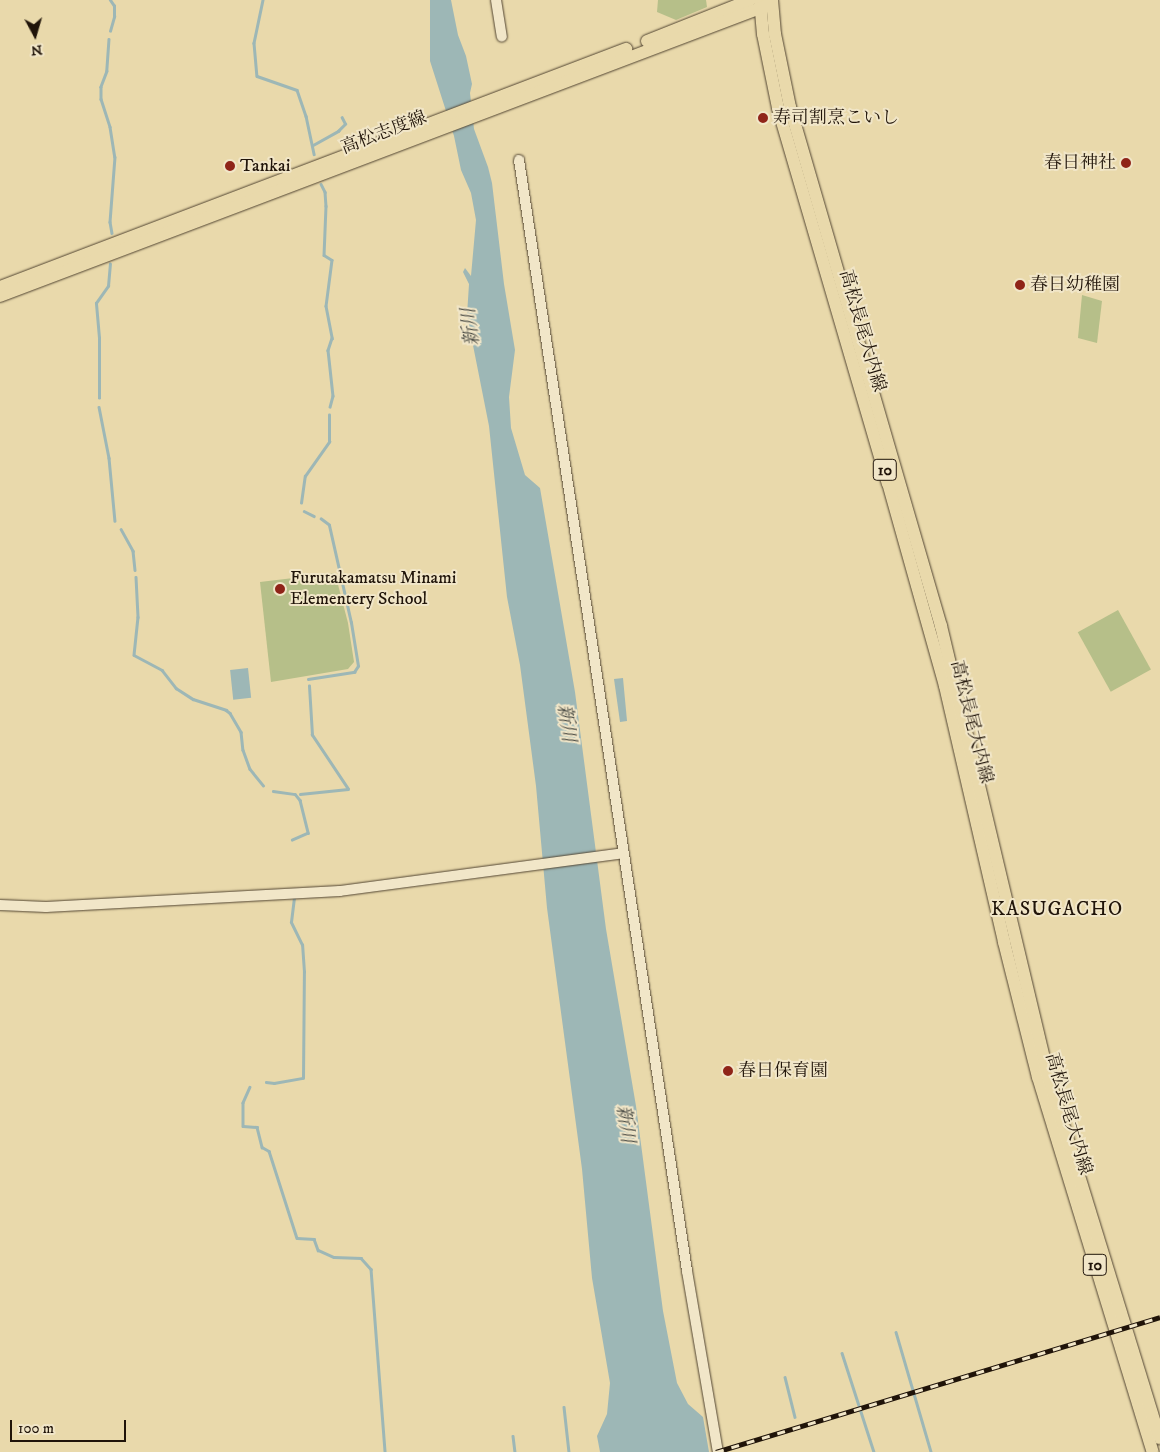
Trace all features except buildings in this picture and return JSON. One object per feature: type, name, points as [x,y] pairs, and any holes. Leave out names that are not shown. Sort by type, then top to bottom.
[{"type":"main road","name":"高松志度線","points":[[0,296],[506,99],[750,0]]},
{"type":"main road","name":"高松志度線","points":[[506,99],[769,2]]},
{"type":"main road","name":"高松長尾大内線","points":[[769,2],[790,107],[941,626],[1048,1075],[1160,1438]]},
{"type":"main road","name":"高松長尾大内線","points":[[769,2],[763,34],[778,108],[945,686],[1007,954],[1038,1077],[1153,1452]]},
{"type":"main road","name":"高松志度線","points":[[0,287],[417,134]]},
{"type":"street","points":[[496,0],[502,36]]},
{"type":"street","points":[[519,160],[622,853],[692,1300],[718,1452]]},
{"type":"street","points":[[0,905],[46,907],[340,891],[622,853]]},
{"type":"green space","points":[[658,0],[706,0],[707,7],[676,20],[657,12]]},
{"type":"green space","points":[[1082,295],[1102,301],[1097,343],[1078,338]]},
{"type":"green space","points":[[335,573],[348,623],[354,662],[348,669],[271,682],[260,582]]},
{"type":"green space","points":[[1118,610],[1151,669],[1111,692],[1078,632]]},
{"type":"water","name":"新川","points":[[430,0],[451,0],[458,35],[466,56],[472,84],[470,93],[474,129],[492,183],[504,284],[515,350],[509,397],[511,428],[525,475],[540,488],[575,692],[606,929],[636,1106],[663,1311],[677,1383],[688,1404],[703,1417],[709,1452],[600,1452],[597,1436],[607,1414],[610,1383],[592,1278],[582,1169],[547,908],[536,786],[520,665],[507,597],[489,426],[467,315],[469,284],[463,272],[465,268],[471,276],[476,220],[471,193],[461,170],[454,136],[430,61]]},
{"type":"water","points":[[248,668],[251,698],[233,700],[230,670]]},
{"type":"water","points":[[623,678],[627,721],[620,722],[614,679]]},
{"type":"waterway","points":[[110,0],[114,6],[114,17],[110,31]]},
{"type":"waterway","points":[[263,0],[254,43],[257,76],[297,90],[306,116],[314,154]]},
{"type":"waterway","points":[[109,39],[107,71],[101,87],[101,99],[110,127],[115,157],[110,222],[112,233]]},
{"type":"waterway","points":[[313,145],[338,131],[345,124],[342,118]]},
{"type":"waterway","points":[[321,184],[325,192],[326,206],[324,255],[332,260],[326,306],[332,338],[328,350],[333,396],[330,407]]},
{"type":"waterway","points":[[99,398],[99,338],[96,303],[108,286],[110,264]]},
{"type":"waterway","points":[[99,407],[109,458],[115,521]]},
{"type":"waterway","points":[[301,503],[305,476],[329,442],[329,415]]},
{"type":"waterway","points":[[304,511],[314,516]]},
{"type":"waterway","points":[[308,679],[354,672],[358,666],[351,623],[329,525],[321,519]]},
{"type":"waterway","points":[[121,529],[133,551],[135,570]]},
{"type":"waterway","points":[[136,577],[138,617],[134,655],[162,670],[176,688],[193,699],[230,713],[241,732],[243,750],[250,769],[263,785]]},
{"type":"waterway","points":[[300,794],[348,789],[312,735],[309,686]]},
{"type":"waterway","points":[[273,791],[295,794],[300,800],[308,833],[292,840]]},
{"type":"waterway","points":[[266,1082],[274,1083],[303,1078],[304,972],[302,945],[291,922],[294,897]]},
{"type":"waterway","points":[[250,1087],[243,1103],[243,1126],[257,1127],[262,1147],[269,1151],[297,1238],[314,1239],[318,1250],[334,1257],[361,1258],[371,1269],[385,1452]]},
{"type":"waterway","points":[[896,1332],[931,1452]]},
{"type":"waterway","points":[[842,1353],[874,1452]]},
{"type":"waterway","points":[[785,1377],[795,1417]]},
{"type":"waterway","points":[[564,1407],[569,1452]]},
{"type":"waterway","points":[[513,1436],[515,1452]]},
{"type":"railway","points":[[716,1452],[1160,1317]]},
{"type":"place","name":"寿司割烹こいし","points":[[763,118]]},
{"type":"place","name":"春日神社","points":[[1126,163]]},
{"type":"place","name":"Tankai","points":[[230,166]]},
{"type":"place","name":"春日幼稚園","points":[[1020,285]]},
{"type":"place","name":"Furutakamatsu Minami Elementery School","points":[[280,589]]},
{"type":"place","name":"春日保育園","points":[[728,1071]]},
{"type":"district","name":"KASUGACHO","points":[[1057,909]]}]
